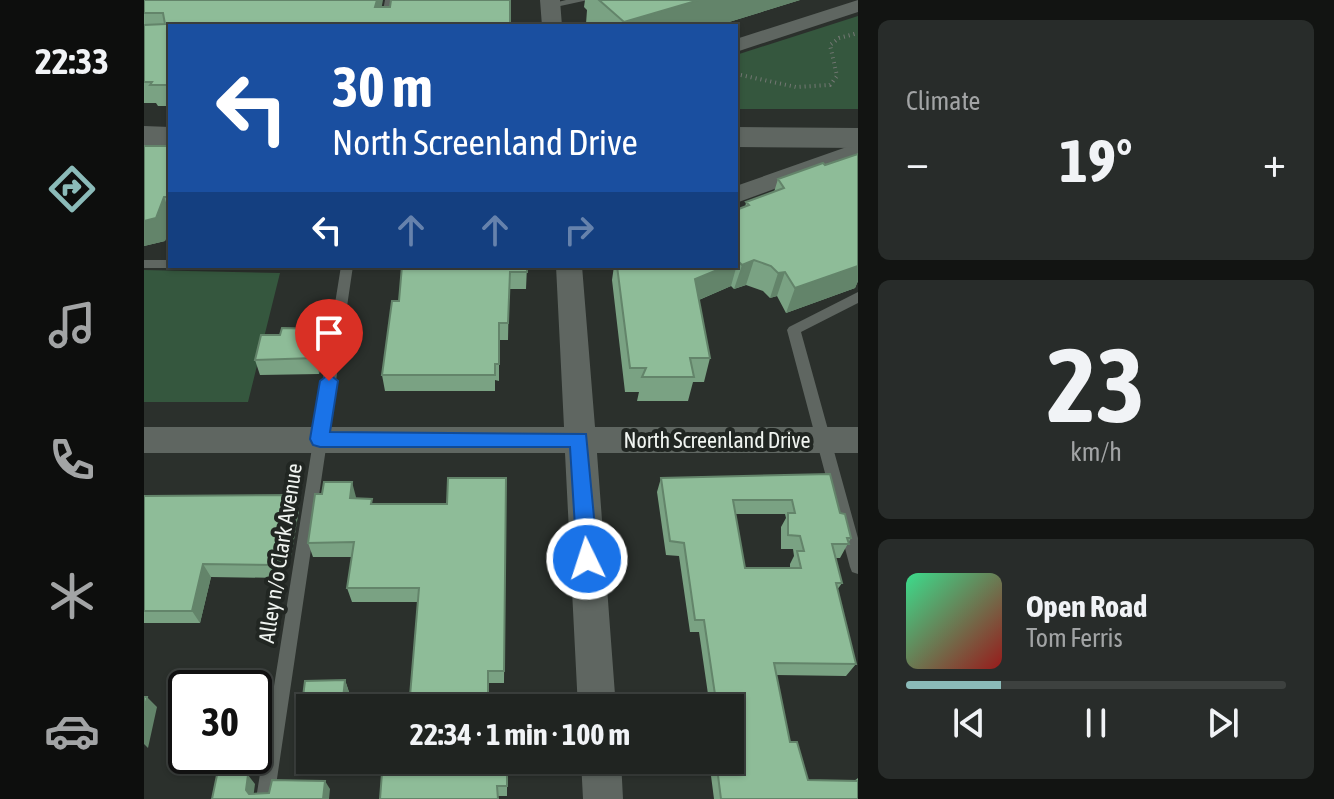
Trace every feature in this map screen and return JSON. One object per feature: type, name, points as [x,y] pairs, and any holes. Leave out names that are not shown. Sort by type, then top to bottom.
[{"type":"main road","points":[[144,136],[168,137]]},
{"type":"main road","points":[[738,137],[858,138]]},
{"type":"street","points":[[550,2],[552,24]]},
{"type":"street","points":[[738,45],[858,6]]},
{"type":"street","points":[[738,194],[858,150]]},
{"type":"street","points":[[569,268],[596,694]]},
{"type":"street","name":"North Screenland Drive","points":[[144,440],[858,440]]},
{"type":"street","points":[[602,774],[603,799]]},
{"type":"lane","points":[[385,24],[390,0]]},
{"type":"lane","points":[[550,2],[583,0]]},
{"type":"lane","points":[[144,264],[168,264]]},
{"type":"lane","name":"Alley n/o Clark Avenue","points":[[265,799],[347,268]]},
{"type":"lane","points":[[858,297],[794,330],[858,567]]},
{"type":"path","points":[[738,74],[796,87],[830,85],[837,76],[830,45],[839,38],[858,33]]},
{"type":"green space","points":[[858,16],[858,109],[738,109],[738,54]]},
{"type":"green space","points":[[144,270],[280,273],[248,402],[144,402]]},
{"type":"building","points":[[144,0],[377,0],[375,7],[390,7],[391,0],[510,0],[510,24],[168,24],[168,85],[144,82],[144,25],[165,24],[163,13],[144,13]]},
{"type":"building","points":[[599,0],[699,0],[624,22]]},
{"type":"building","points":[[144,146],[168,146],[168,197],[164,197],[156,218],[144,221]]},
{"type":"building","points":[[858,154],[858,266],[795,288],[785,272],[778,273],[771,266],[754,260],[742,265],[738,261],[738,209],[749,205],[746,202],[784,188],[778,179],[823,163],[825,165]]},
{"type":"building","points":[[402,268],[527,268],[527,272],[510,272],[508,323],[499,323],[499,364],[495,364],[495,375],[382,375],[392,301],[399,301]]},
{"type":"building","points":[[617,268],[722,268],[695,279],[710,358],[690,358],[694,377],[642,377],[646,368],[630,368]]},
{"type":"building","points":[[282,328],[320,329],[315,358],[255,360],[261,335],[280,335]]},
{"type":"building","points":[[830,474],[840,513],[845,514],[851,538],[847,538],[849,544],[832,544],[842,583],[836,583],[856,664],[774,663],[790,742],[797,742],[808,780],[858,781],[858,799],[721,799],[718,774],[744,774],[744,694],[715,694],[704,620],[695,620],[684,543],[670,541],[661,478]],"holes":[[[733,500],[792,500],[795,513],[788,513],[788,535],[800,536],[804,551],[797,551],[801,568],[745,568]]]},
{"type":"building","points":[[448,478],[506,478],[504,671],[488,671],[488,694],[410,694],[419,588],[347,588],[354,542],[308,543],[315,494],[322,494],[324,482],[352,482],[350,498],[372,499],[371,504],[447,504]]},
{"type":"building","points":[[294,495],[286,544],[281,544],[278,565],[203,564],[192,611],[144,611],[144,496]]},
{"type":"building","points":[[345,680],[344,694],[303,694],[305,681]]},
{"type":"building","points":[[382,774],[507,774],[507,786],[497,786],[498,799],[380,799]]},
{"type":"building","points":[[217,775],[248,775],[246,790],[249,794],[269,793],[272,780],[325,781],[323,799],[212,799]]},
{"type":"route","points":[[329,381],[320,439],[579,439],[587,559]]}]
